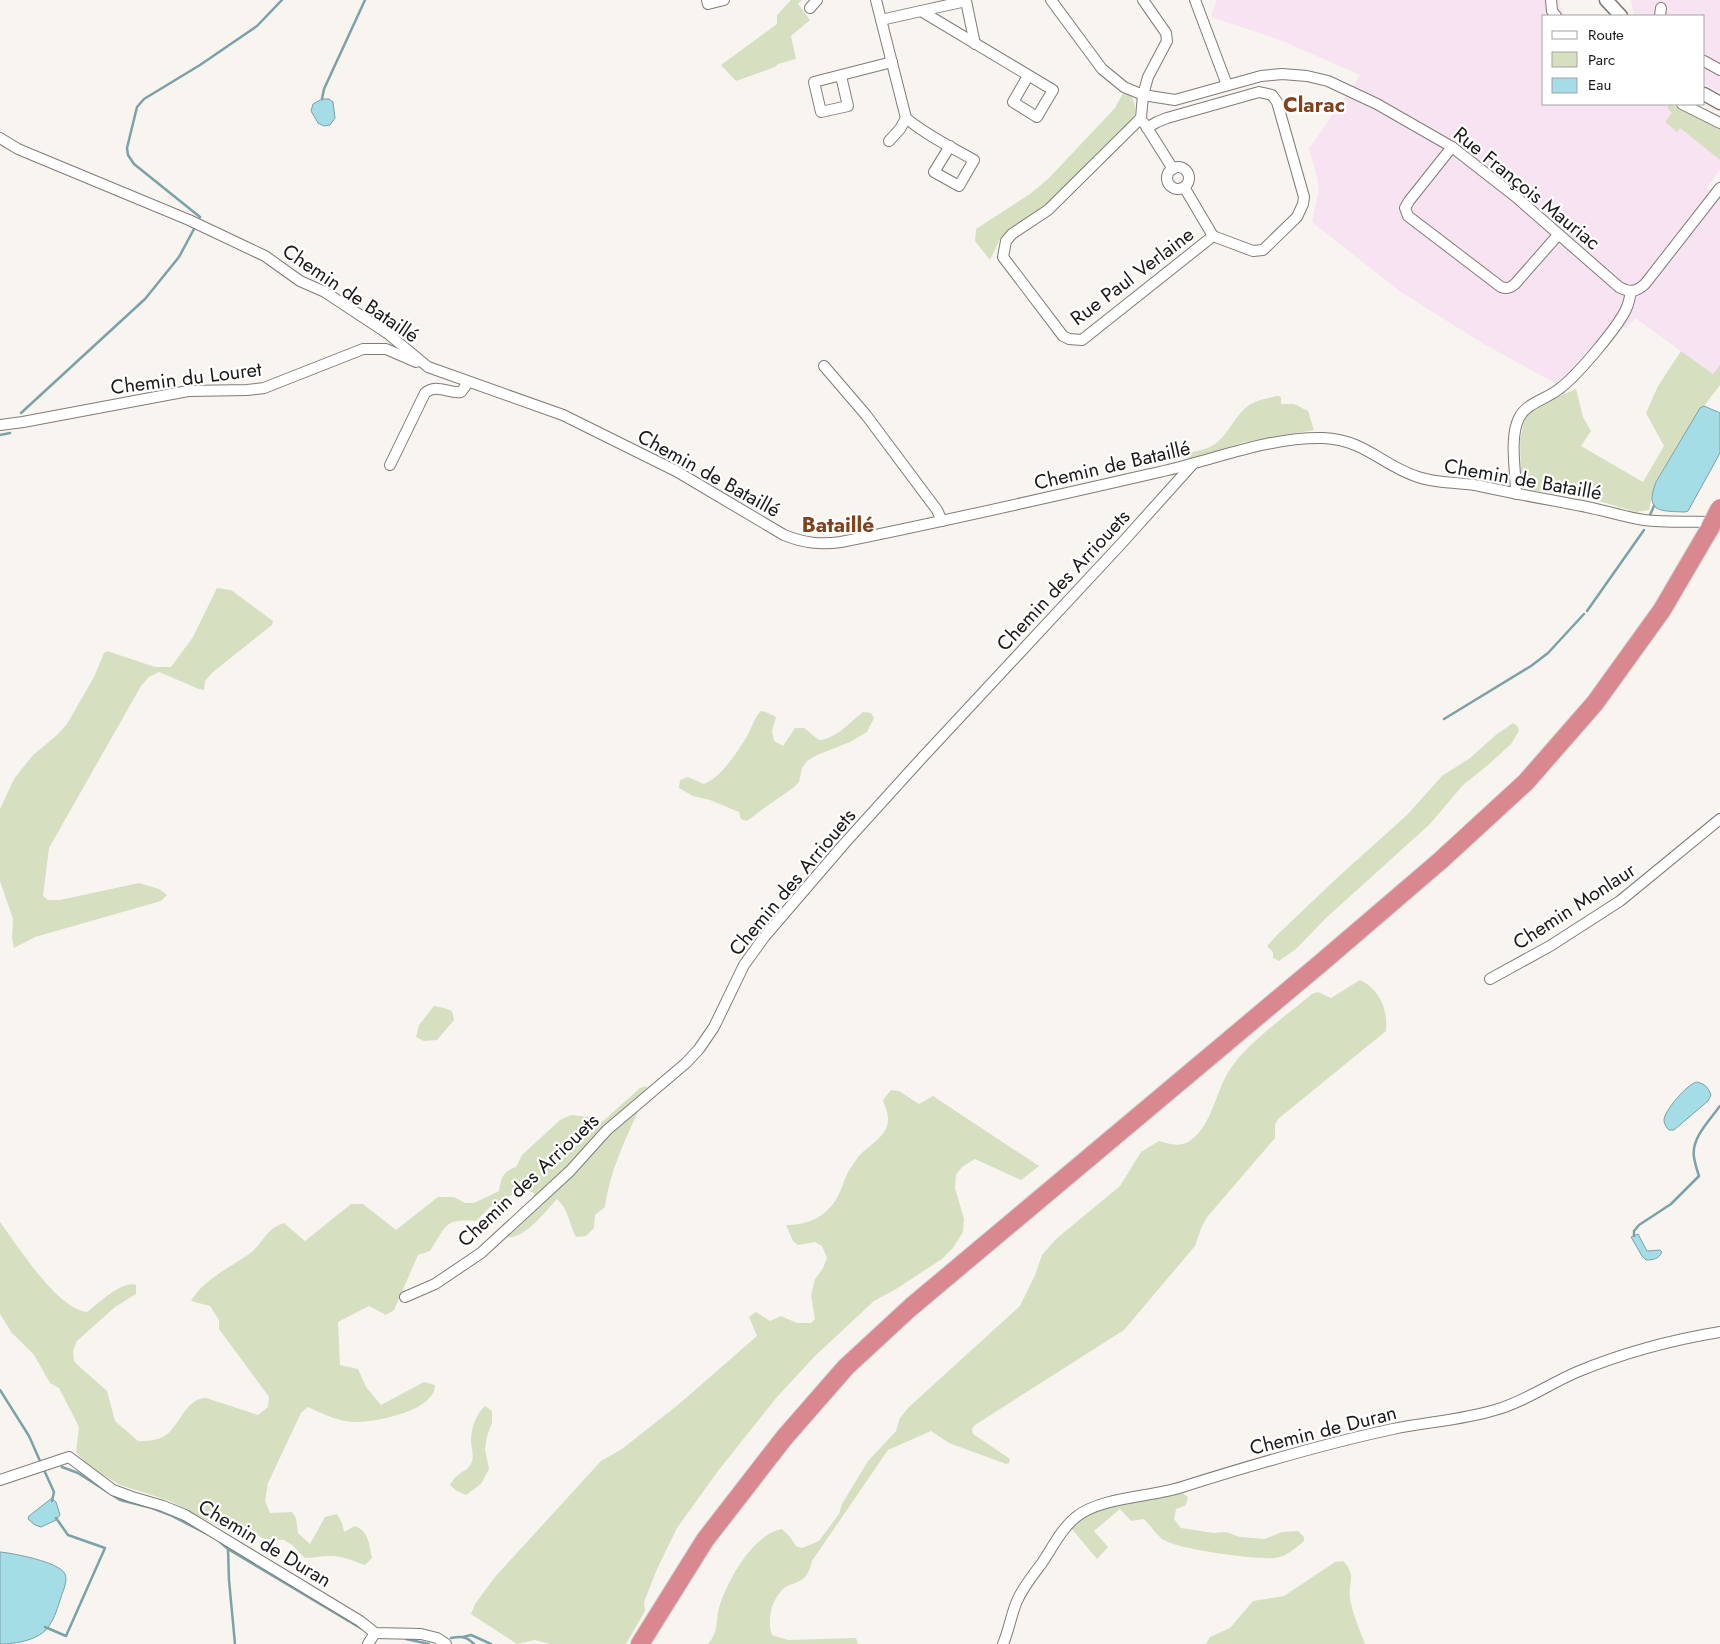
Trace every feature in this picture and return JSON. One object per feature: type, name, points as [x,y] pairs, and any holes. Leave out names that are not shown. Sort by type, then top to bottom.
[{"type":"highway","points":[[640,1644],[705,1540],[784,1438],[846,1367],[911,1307],[1322,963],[1440,861],[1526,782],[1595,703],[1662,610],[1715,525],[1720,508]]},
{"type":"street","points":[[707,0],[708,4],[724,0]]},
{"type":"street","points":[[876,0],[906,118],[950,146]]},
{"type":"street","points":[[881,20],[966,0],[975,44]]},
{"type":"street","name":"Rue François Mauriac","points":[[1052,0],[1102,69],[1124,87],[1143,95],[1175,100],[1262,76],[1282,74],[1307,76],[1328,81],[1377,104],[1452,147],[1516,197],[1619,287],[1631,292]]},
{"type":"street","points":[[1144,0],[1166,33],[1167,41],[1148,77],[1143,95],[1141,118],[1174,169],[1180,168],[1187,172],[1188,182],[1184,187],[1213,236]]},
{"type":"street","points":[[1195,0],[1227,85]]},
{"type":"street","points":[[1551,0],[1552,11],[1555,15]]},
{"type":"street","points":[[1606,0],[1621,15]]},
{"type":"street","points":[[1620,0],[1621,15]]},
{"type":"street","points":[[921,11],[1028,76]]},
{"type":"street","points":[[841,76],[892,62]]},
{"type":"street","points":[[1705,62],[1720,70]]},
{"type":"street","name":"Rue Paul Verlaine","points":[[1141,118],[1048,210],[1012,234],[1006,241],[1003,257],[1063,336],[1082,340],[1213,236],[1253,251],[1263,250],[1301,212],[1304,196],[1277,102],[1266,92],[1259,92],[1162,120],[1147,128]]},
{"type":"street","points":[[1705,95],[1720,103]]},
{"type":"street","points":[[1684,105],[1720,123]]},
{"type":"street","points":[[889,142],[906,118]]},
{"type":"street","name":"Chemin de Bataillé","points":[[0,138],[18,149],[189,220],[266,256],[300,281],[325,292],[387,333],[428,367],[563,416],[676,471],[784,535],[800,541],[826,544],[942,521],[1192,464],[1251,447],[1321,438],[1342,440],[1357,445],[1417,477],[1432,481],[1473,485],[1588,507],[1644,520],[1715,525]]},
{"type":"street","points":[[1452,147],[1409,201],[1405,208],[1408,216],[1506,289],[1511,288],[1515,284],[1558,235]]},
{"type":"street","points":[[1516,494],[1514,439],[1515,428],[1523,411],[1559,390],[1571,379],[1616,325],[1627,306],[1631,292],[1645,284],[1720,188]]},
{"type":"street","name":"Chemin du Louret","points":[[0,425],[188,391],[264,388],[363,350],[374,348],[386,348],[428,367]]},
{"type":"street","points":[[824,366],[866,415],[937,510],[942,521]]},
{"type":"street","points":[[390,466],[425,393],[430,389],[439,388],[455,393],[461,392],[468,384]]},
{"type":"street","name":"Chemin des Arriouets","points":[[405,1297],[435,1284],[480,1253],[570,1171],[607,1130],[686,1063],[699,1049],[714,1027],[744,965],[770,930],[844,844],[1121,544],[1192,464]]},
{"type":"street","name":"Chemin Monlaur","points":[[1490,979],[1550,946],[1620,901],[1720,818]]},
{"type":"street","name":"Chemin de Duran","points":[[1003,1644],[1022,1591],[1063,1532],[1075,1517],[1087,1509],[1102,1504],[1176,1489],[1255,1464],[1393,1429],[1497,1410],[1527,1398],[1575,1373],[1610,1359],[1639,1350],[1720,1332]]},
{"type":"street","name":"Chemin de Duran","points":[[0,1480],[69,1457],[113,1490],[186,1515],[360,1621],[375,1633]]},
{"type":"street","points":[[368,1644],[375,1633],[421,1634],[438,1638],[446,1644]]},
{"type":"shaded area","points":[[1217,0],[1560,0],[1560,7],[1564,15],[1542,15],[1542,105],[1668,105],[1668,110],[1672,113],[1665,123],[1680,128],[1720,160],[1720,170],[1706,188],[1711,191],[1720,180],[1720,365],[1713,374],[1635,318],[1626,329],[1614,321],[1563,379],[1555,383],[1482,343],[1401,292],[1312,222],[1319,190],[1309,149],[1360,75],[1280,40],[1211,17]]},
{"type":"shaded area","points":[[1631,0],[1720,0],[1720,93],[1705,85],[1705,15],[1634,15]]},
{"type":"green space","points":[[791,0],[802,0],[798,4],[810,20],[791,36],[796,59],[778,64],[775,67],[736,81],[721,65],[777,24],[777,15]]},
{"type":"green space","points":[[1123,93],[1131,96],[1134,102],[1135,111],[1132,120],[1046,206],[1011,229],[1000,239],[990,260],[975,241],[976,229],[1030,194],[1048,179],[1115,108]]},
{"type":"green space","points":[[1672,105],[1720,129],[1720,160],[1680,128],[1677,132],[1665,122],[1672,113],[1667,108]]},
{"type":"green space","points":[[1681,351],[1713,374],[1720,365],[1720,385],[1704,406],[1700,408],[1656,481],[1649,510],[1636,512],[1592,499],[1530,490],[1521,476],[1520,439],[1525,419],[1537,406],[1576,389],[1583,417],[1591,431],[1581,446],[1643,482],[1664,446],[1646,413],[1658,386]]},
{"type":"green space","points":[[1281,397],[1281,404],[1294,404],[1308,411],[1314,430],[1244,442],[1196,459],[1186,458],[1183,454],[1210,447],[1221,439],[1248,406],[1258,401]]},
{"type":"green space","points":[[217,588],[231,590],[273,621],[272,625],[213,672],[205,681],[204,690],[159,672],[149,677],[141,686],[49,848],[43,896],[48,900],[60,900],[139,883],[159,889],[167,895],[161,901],[35,937],[14,948],[12,938],[13,919],[0,881],[0,809],[14,779],[33,755],[67,724],[94,677],[104,653],[107,651],[155,667],[171,667],[193,637]]},
{"type":"green space","points":[[761,711],[776,717],[772,731],[774,741],[783,746],[795,728],[804,728],[819,740],[831,737],[863,712],[871,713],[874,718],[867,732],[850,742],[807,761],[802,768],[799,782],[793,788],[747,821],[741,819],[739,812],[710,800],[693,796],[679,788],[680,780],[688,777],[704,784],[716,776],[738,751]]},
{"type":"green space","points":[[1513,723],[1518,727],[1519,731],[1511,744],[1463,785],[1430,824],[1326,918],[1296,949],[1279,961],[1273,958],[1273,952],[1267,946],[1277,935],[1407,815],[1442,776],[1470,758],[1497,734]]},
{"type":"green space","points":[[1360,980],[1378,995],[1386,1015],[1386,1031],[1278,1119],[1275,1125],[1275,1138],[1208,1216],[1202,1226],[1195,1246],[1124,1330],[975,1425],[972,1429],[973,1434],[1010,1459],[1009,1463],[1006,1464],[949,1443],[931,1431],[888,1450],[812,1561],[806,1576],[801,1581],[787,1586],[775,1600],[770,1618],[772,1635],[788,1640],[856,1638],[858,1644],[708,1644],[714,1636],[719,1608],[728,1585],[751,1549],[771,1533],[782,1529],[796,1546],[802,1548],[819,1541],[839,1514],[842,1504],[868,1461],[896,1431],[900,1418],[909,1407],[1020,1306],[1042,1255],[1056,1239],[1120,1186],[1141,1152],[1159,1141],[1177,1145],[1188,1142],[1195,1136],[1207,1121],[1226,1076],[1233,1065],[1253,1043],[1312,994],[1318,992],[1331,998]]},
{"type":"green space","points":[[434,1006],[452,1011],[454,1020],[437,1040],[424,1041],[416,1037],[419,1025]]},
{"type":"green space","points":[[647,1086],[634,1102],[638,1112],[614,1170],[605,1207],[595,1215],[594,1228],[586,1236],[576,1237],[566,1212],[557,1199],[527,1229],[514,1237],[507,1237],[534,1211],[534,1193],[523,1189],[490,1207],[476,1221],[457,1221],[447,1226],[430,1251],[418,1255],[394,1310],[386,1315],[369,1306],[338,1322],[340,1365],[358,1369],[366,1387],[381,1405],[424,1382],[435,1385],[432,1394],[425,1402],[415,1408],[377,1420],[350,1422],[325,1415],[308,1407],[301,1413],[268,1483],[265,1501],[270,1513],[292,1512],[296,1518],[298,1533],[310,1544],[325,1517],[337,1514],[344,1532],[355,1526],[360,1528],[368,1539],[372,1558],[365,1565],[338,1556],[305,1558],[284,1540],[264,1539],[243,1527],[233,1534],[170,1501],[120,1485],[93,1469],[76,1452],[79,1427],[59,1388],[50,1383],[34,1355],[12,1333],[0,1314],[0,1222],[51,1289],[75,1308],[87,1312],[117,1289],[130,1284],[136,1285],[136,1294],[115,1307],[77,1341],[73,1351],[74,1361],[107,1391],[115,1421],[138,1441],[156,1440],[166,1435],[188,1407],[199,1399],[206,1398],[258,1415],[268,1407],[269,1397],[219,1329],[219,1320],[210,1306],[191,1301],[209,1281],[249,1254],[273,1229],[284,1223],[305,1241],[351,1204],[363,1204],[396,1230],[438,1197],[454,1197],[465,1203],[474,1203],[499,1191],[505,1173],[516,1167],[522,1155],[560,1120],[571,1115],[589,1117],[602,1122],[640,1088]]},
{"type":"green space","points":[[891,1090],[899,1091],[919,1104],[933,1096],[1039,1166],[1021,1180],[975,1159],[962,1167],[956,1175],[955,1188],[964,1219],[963,1232],[953,1248],[942,1259],[874,1301],[815,1356],[777,1397],[718,1471],[677,1528],[657,1569],[644,1602],[645,1611],[626,1644],[550,1644],[535,1640],[517,1644],[471,1614],[475,1604],[495,1577],[601,1461],[622,1449],[679,1404],[757,1336],[749,1317],[756,1312],[770,1321],[781,1316],[797,1323],[811,1323],[815,1319],[811,1295],[815,1279],[827,1258],[822,1246],[815,1242],[798,1245],[793,1241],[786,1225],[795,1225],[817,1218],[835,1202],[857,1158],[879,1139],[886,1129],[888,1116],[883,1100]]},
{"type":"green space","points":[[485,1406],[492,1411],[492,1423],[485,1449],[489,1469],[481,1484],[466,1495],[450,1485],[471,1464],[473,1458],[471,1436],[473,1426],[479,1413]]},
{"type":"green space","points":[[1181,1492],[1188,1497],[1186,1505],[1176,1509],[1174,1519],[1181,1528],[1214,1533],[1226,1532],[1240,1537],[1265,1539],[1282,1532],[1298,1531],[1304,1537],[1304,1541],[1287,1554],[1275,1558],[1235,1556],[1199,1550],[1170,1543],[1162,1539],[1144,1519],[1131,1521],[1120,1509],[1094,1531],[1108,1547],[1097,1559],[1071,1528],[1082,1517],[1103,1507]]},
{"type":"green space","points":[[1343,1561],[1350,1571],[1351,1604],[1365,1644],[1206,1644],[1210,1637],[1230,1628],[1253,1601],[1284,1596],[1335,1562]]},
{"type":"water","points":[[322,99],[329,99],[333,102],[335,118],[330,125],[324,126],[318,123],[311,111],[313,104]]},
{"type":"water","points":[[1704,406],[1720,413],[1720,453],[1688,511],[1669,511],[1657,508],[1652,500],[1656,482],[1700,408]]},
{"type":"water","points":[[1697,1082],[1709,1090],[1711,1095],[1708,1101],[1674,1130],[1669,1130],[1664,1120],[1668,1110],[1688,1087]]},
{"type":"water","points":[[1638,1234],[1647,1251],[1660,1250],[1662,1252],[1657,1258],[1646,1260],[1642,1256],[1631,1237]]},
{"type":"water","points":[[52,1498],[56,1502],[60,1515],[56,1520],[41,1527],[35,1525],[28,1519],[29,1516]]},
{"type":"water","points":[[0,1552],[25,1556],[45,1562],[65,1574],[65,1586],[51,1623],[45,1631],[34,1638],[0,1644]]},
{"type":"waterway","points":[[200,217],[134,164],[128,155],[127,148],[137,107],[144,99],[200,65],[257,26],[282,0]]},
{"type":"waterway","points":[[322,99],[324,89],[365,0]]},
{"type":"waterway","points":[[21,413],[145,299],[179,257],[194,229]]},
{"type":"waterway","points":[[0,435],[10,433]]},
{"type":"waterway","points":[[1650,515],[1654,506]]},
{"type":"waterway","points":[[1587,611],[1644,530]]},
{"type":"waterway","points":[[1444,719],[1531,666],[1548,653],[1584,614]]},
{"type":"waterway","points":[[1634,1236],[1634,1231],[1639,1225],[1671,1204],[1699,1176],[1694,1157],[1695,1143],[1720,1106]]},
{"type":"waterway","points":[[0,1390],[29,1436],[40,1461]]},
{"type":"waterway","points":[[62,1467],[78,1473],[120,1500],[152,1508],[170,1515],[213,1537]]},
{"type":"waterway","points":[[44,1470],[54,1492],[52,1501]]},
{"type":"waterway","points":[[45,1627],[66,1636],[105,1548],[68,1535],[56,1518]]},
{"type":"waterway","points":[[220,1542],[228,1549],[362,1629]]},
{"type":"waterway","points":[[228,1549],[235,1644]]},
{"type":"waterway","points":[[463,1637],[471,1635],[491,1644]]},
{"type":"waterway","points":[[451,1638],[463,1637],[474,1644]]},
{"type":"waterway","points":[[406,1639],[429,1644]]},
{"type":"district","name":"Clarac","points":[[1314,105]]},
{"type":"district","name":"Bataillé","points":[[838,525]]}]
